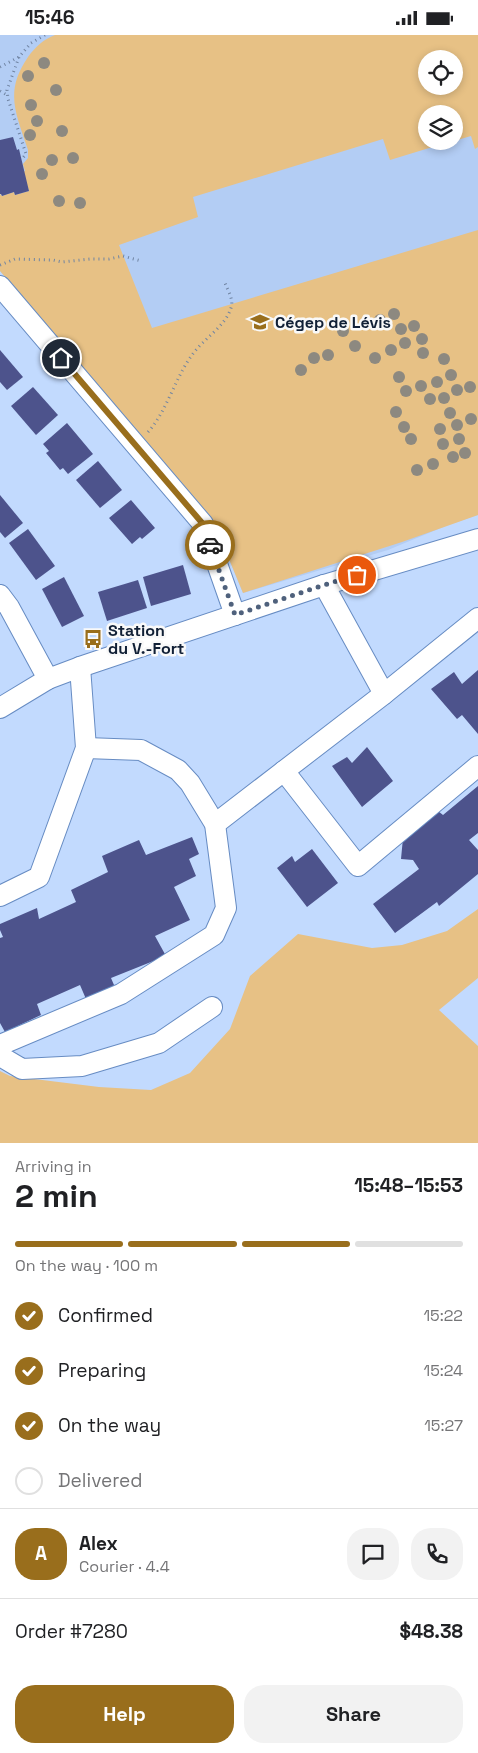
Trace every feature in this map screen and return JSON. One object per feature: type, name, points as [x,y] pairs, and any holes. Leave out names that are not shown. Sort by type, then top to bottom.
[{"type":"street","points":[[0,286],[203,524],[235,615]]},
{"type":"street","points":[[0,708],[48,679],[80,667],[324,585],[478,539]]},
{"type":"street","points":[[324,585],[384,694]]},
{"type":"street","points":[[0,595],[48,679]]},
{"type":"street","points":[[215,824],[384,694],[478,618]]},
{"type":"street","points":[[0,896],[38,877],[86,748],[80,667]]},
{"type":"street","points":[[0,1045],[121,994],[214,935],[226,908],[215,824],[190,783],[178,770],[141,750],[86,748]]},
{"type":"street","points":[[284,771],[358,866],[478,766]]},
{"type":"street","points":[[0,1055],[22,1069],[82,1066],[159,1043],[212,1007]]},
{"type":"path","points":[[0,67],[19,57],[32,43],[45,35]]},
{"type":"path","points":[[19,57],[8,90],[8,99],[26,154],[22,159]]},
{"type":"path","points":[[0,91],[8,95]]},
{"type":"path","points":[[0,265],[15,259],[72,262],[123,256],[141,261]]},
{"type":"path","points":[[135,445],[153,426],[192,355],[219,327],[230,311],[233,303],[224,283]]},
{"type":"shaded area","name":"Cégep de Lévis","points":[[0,35],[478,35],[478,515],[448,525],[388,550],[243,593],[214,523],[0,271]]},
{"type":"shaded area","name":"Cégep de Lévis","points":[[55,35],[478,35],[478,147],[475,149],[471,136],[463,138],[463,105],[418,105],[418,150],[423,150],[390,160],[383,139],[193,197],[198,217],[119,245],[152,328],[478,230],[478,515],[402,542],[243,593],[214,523],[0,271],[0,194],[2,196],[14,192],[15,195],[29,191],[23,172],[25,171],[23,164],[28,158],[28,150],[16,114],[14,92],[21,70],[31,53],[40,44]]},
{"type":"shaded area","points":[[478,909],[478,978],[439,1010],[478,1046],[478,1143],[0,1143],[0,1071],[10,1076],[99,1087],[151,1090],[190,1073],[230,1029],[250,976],[298,934],[372,948],[402,945],[447,931]]},
{"type":"building","points":[[13,137],[17,150],[19,149],[29,191],[15,195],[14,192],[2,196],[0,194],[0,140]]},
{"type":"building","points":[[0,350],[23,377],[7,390],[0,382]]},
{"type":"building","points":[[33,387],[58,415],[36,435],[11,406]]},
{"type":"building","points":[[67,423],[93,454],[68,474],[63,468],[60,470],[46,453],[49,451],[43,444]]},
{"type":"building","points":[[98,461],[122,490],[100,508],[76,480]]},
{"type":"building","points":[[0,495],[23,523],[5,538],[0,532]]},
{"type":"building","points":[[131,500],[155,528],[142,539],[140,537],[132,544],[109,518]]},
{"type":"building","points":[[28,529],[55,566],[36,580],[9,543]]},
{"type":"building","points":[[183,565],[191,594],[151,606],[143,577]]},
{"type":"building","points":[[64,577],[84,616],[62,627],[42,589]]},
{"type":"building","points":[[138,580],[147,608],[107,621],[98,592]]},
{"type":"building","points":[[478,670],[478,734],[462,715],[457,719],[431,689],[454,672],[462,684]]},
{"type":"building","points":[[367,747],[393,781],[362,807],[332,766],[347,757],[352,763]]},
{"type":"building","points":[[478,786],[478,833],[469,840],[478,850],[478,874],[439,906],[437,902],[395,933],[373,904],[419,869],[413,860],[401,859],[403,838],[438,811],[443,815]]},
{"type":"building","points":[[192,837],[199,854],[189,859],[196,876],[174,887],[190,920],[155,936],[166,956],[111,978],[117,992],[86,999],[80,985],[37,1004],[41,1015],[5,1032],[0,1023],[0,938],[3,937],[0,924],[37,908],[39,919],[76,902],[71,890],[108,872],[102,856],[139,840],[146,855]]},
{"type":"building","points":[[312,849],[338,883],[307,907],[277,868],[292,856],[295,862]]},
{"type":"way so far","points":[[210,545],[235,615],[357,575]]},
{"type":"place","name":"Cégep de Lévis","points":[[260,322]]},
{"type":"place","name":"Station du V.-Fort","points":[[93,639]]},
{"type":"route","points":[[61,358],[203,524],[210,545]]}]
